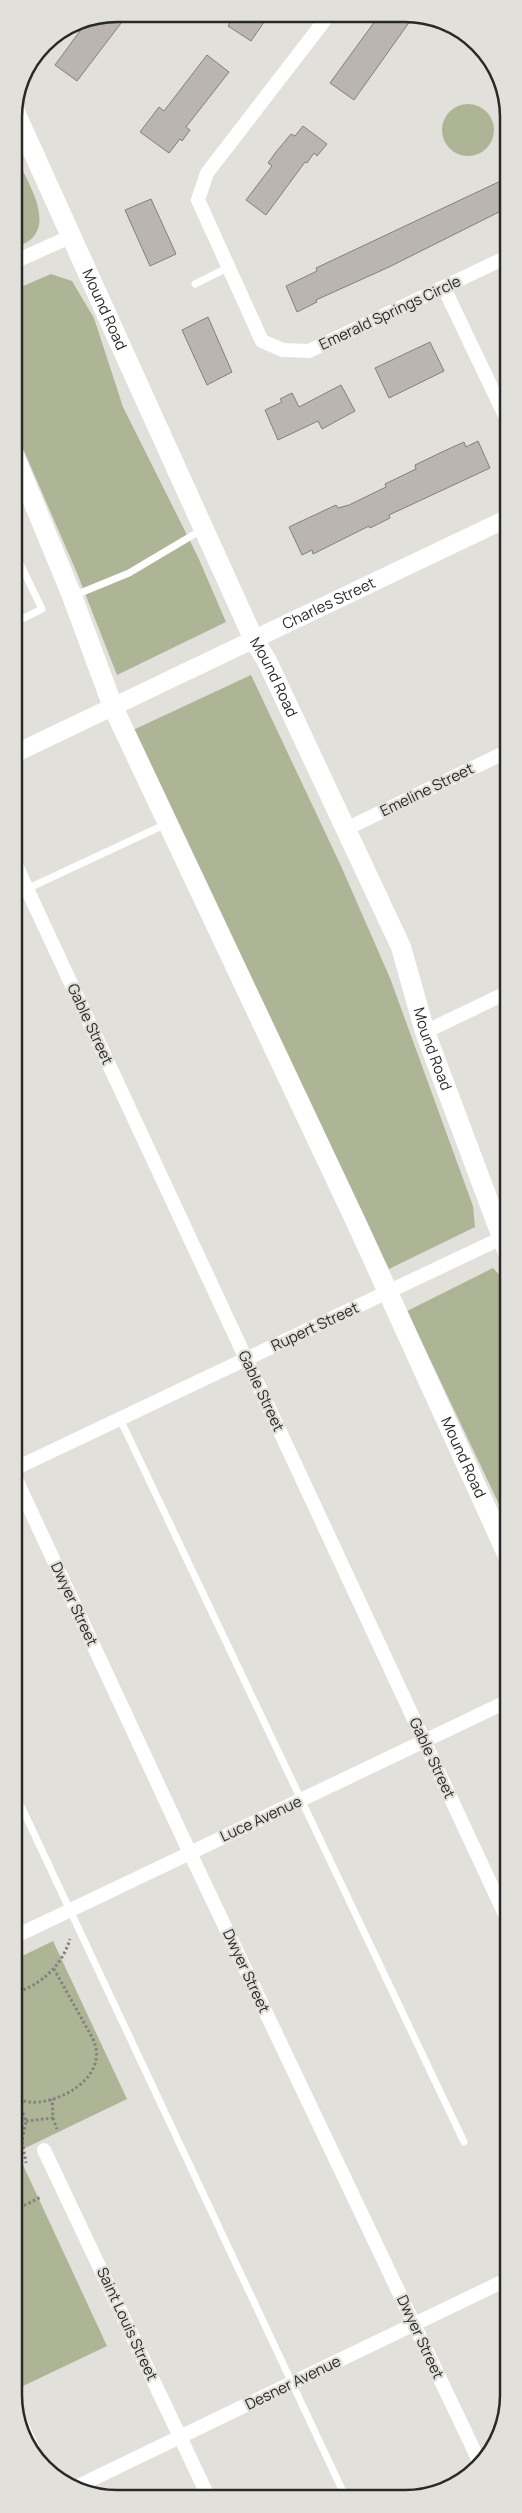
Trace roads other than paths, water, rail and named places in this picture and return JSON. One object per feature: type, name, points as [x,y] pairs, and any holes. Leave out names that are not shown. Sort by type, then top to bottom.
[{"type":"main road","name":"Mound Road","points":[[23,130],[254,640],[267,661],[400,947],[425,1032],[500,1225]]},
{"type":"main road","name":"Mound Road","points":[[23,476],[72,596],[112,707],[388,1292],[499,1537]]},
{"type":"street","name":"Emerald Springs Circle","points":[[323,22],[207,173],[198,200],[262,341],[283,350],[309,351],[500,260]]},
{"type":"street","points":[[23,258],[72,236]]},
{"type":"street","points":[[444,288],[500,403]]},
{"type":"street","name":"Charles Street","points":[[23,750],[500,522]]},
{"type":"street","name":"Emeline Street","points":[[346,828],[500,755]]},
{"type":"street","name":"Gable Street","points":[[23,897],[246,1360],[499,1901]]},
{"type":"street","points":[[425,1032],[500,996]]},
{"type":"street","name":"Rupert Street","points":[[22,1465],[388,1292],[500,1245]]},
{"type":"street","name":"Dwyer Street","points":[[22,1493],[190,1853],[476,2457]]},
{"type":"street","name":"Luce Avenue","points":[[22,1934],[499,1705]]},
{"type":"street","name":"Saint Louis Street","points":[[44,2150],[205,2490]]},
{"type":"street","name":"Desner Avenue","points":[[83,2484],[499,2283]]},
{"type":"lane","points":[[195,284],[229,267]]},
{"type":"lane","points":[[72,596],[129,573],[203,529]]},
{"type":"lane","points":[[23,569],[42,609],[23,619]]},
{"type":"lane","points":[[23,891],[168,824]]},
{"type":"lane","points":[[120,1419],[300,1801],[464,2142]]},
{"type":"lane","points":[[22,1807],[342,2490]]}]
